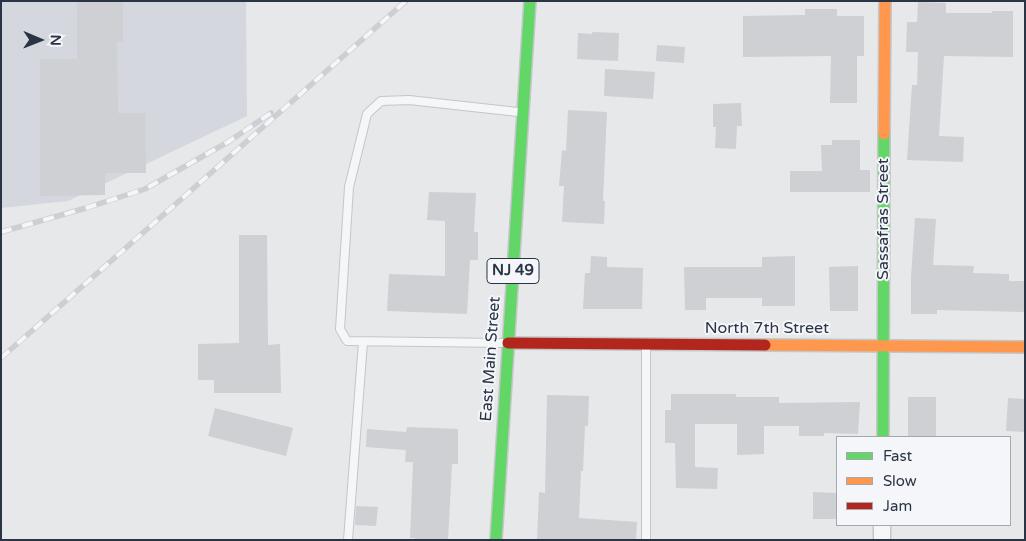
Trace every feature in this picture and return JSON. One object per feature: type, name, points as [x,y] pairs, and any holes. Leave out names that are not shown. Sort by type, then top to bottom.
[{"type":"main road","name":"East Main Street","points":[[496,540],[530,1]]},
{"type":"main road","name":"Sassafras Street","points":[[883,436],[885,1]]},
{"type":"main road","name":"North 7th Street","points":[[508,343],[1025,347]]},
{"type":"street","points":[[882,526],[882,540]]},
{"type":"lane","points":[[508,343],[347,341],[340,329],[349,187],[367,114],[381,101],[410,100],[523,113]]},
{"type":"lane","points":[[348,540],[363,342]]},
{"type":"lane","points":[[646,344],[646,540]]},
{"type":"shaded area","points":[[1,1],[246,1],[247,116],[68,201],[1,208]]},
{"type":"building","points":[[77,1],[123,1],[123,42],[117,42],[118,113],[145,113],[146,173],[105,173],[105,195],[40,196],[40,59],[77,59]]},
{"type":"building","points":[[918,2],[946,3],[946,13],[1013,11],[1013,57],[944,56],[939,136],[964,137],[963,162],[907,160],[912,85],[917,85],[918,52],[906,52],[907,22],[917,22]]},
{"type":"building","points":[[805,9],[837,9],[837,16],[864,16],[864,56],[857,56],[857,103],[830,103],[831,56],[743,57],[743,16],[805,15]]},
{"type":"building","points":[[592,32],[619,33],[618,61],[577,59],[578,33],[592,34]]},
{"type":"building","points":[[657,45],[685,47],[684,63],[656,61]]},
{"type":"building","points":[[605,69],[655,72],[653,99],[604,96]]},
{"type":"building","points":[[741,103],[742,126],[737,126],[736,149],[715,148],[716,127],[713,127],[713,104]]},
{"type":"building","points":[[568,110],[607,112],[603,201],[605,201],[604,224],[562,222],[564,186],[559,186],[562,150],[566,151]]},
{"type":"building","points":[[832,140],[860,140],[860,170],[870,170],[870,192],[790,192],[790,171],[822,171],[821,145],[832,145]]},
{"type":"building","points":[[429,192],[476,193],[474,232],[478,232],[478,260],[470,260],[467,314],[387,311],[389,274],[445,276],[445,221],[427,220]]},
{"type":"building","points":[[915,218],[936,219],[933,265],[974,266],[973,273],[1009,274],[1009,281],[1025,281],[1025,312],[937,310],[937,314],[911,314],[911,277]]},
{"type":"building","points":[[239,235],[267,235],[268,345],[280,344],[281,393],[214,393],[214,380],[198,380],[198,344],[239,343]]},
{"type":"building","points":[[591,256],[607,257],[607,267],[643,268],[642,309],[583,309],[585,273],[590,273]]},
{"type":"building","points":[[795,256],[795,306],[762,306],[762,298],[706,298],[706,310],[685,310],[684,267],[762,267],[762,257]]},
{"type":"building","points":[[858,266],[858,311],[830,311],[829,267]]},
{"type":"building","points":[[671,394],[736,394],[736,397],[779,397],[779,403],[860,402],[858,434],[824,433],[824,436],[799,436],[799,426],[764,426],[764,454],[737,455],[737,424],[695,424],[695,467],[718,468],[717,489],[676,488],[675,443],[665,443],[665,410],[671,410]]},
{"type":"building","points":[[547,395],[589,396],[588,426],[585,426],[583,471],[581,471],[579,518],[637,522],[636,540],[537,540],[539,492],[545,493]]},
{"type":"building","points":[[908,397],[936,397],[936,436],[908,436]]},
{"type":"building","points":[[1008,398],[1025,399],[1025,432],[1006,431]]},
{"type":"building","points":[[215,408],[293,428],[286,456],[208,436]]},
{"type":"building","points":[[407,427],[458,429],[458,464],[452,464],[448,540],[415,540],[415,538],[410,538],[413,462],[405,462],[406,450],[366,447],[367,429],[406,432]]},
{"type":"building","points":[[813,492],[836,493],[836,519],[813,519]]},
{"type":"building","points":[[356,506],[378,507],[376,526],[355,525]]},
{"type":"railway","points":[[1,358],[406,1]]},
{"type":"railway","points":[[1,232],[145,189],[228,142],[271,113]]},
{"type":"traffic: fast","points":[[496,540],[530,1]]},
{"type":"traffic: fast","points":[[883,436],[884,134]]},
{"type":"traffic: slow","points":[[884,134],[885,1]]},
{"type":"traffic: slow","points":[[765,345],[1025,347]]},
{"type":"traffic: jam","points":[[508,343],[765,345]]}]
